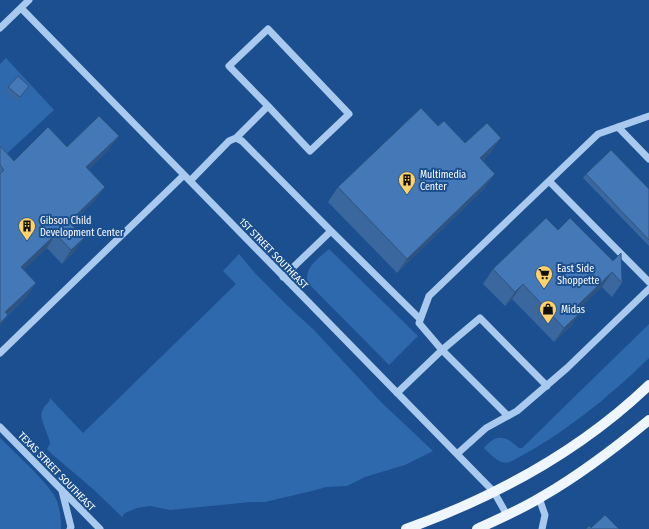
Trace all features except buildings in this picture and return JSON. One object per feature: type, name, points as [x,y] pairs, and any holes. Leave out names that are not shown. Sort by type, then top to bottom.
[{"type":"main road","points":[[406,529],[445,515],[494,492],[535,470],[575,445],[611,418],[649,385]]},
{"type":"main road","points":[[478,529],[539,498],[584,470],[620,444],[649,420]]},
{"type":"street","points":[[0,28],[29,0]]},
{"type":"street","name":"1ST STREET SOUTHEAST","points":[[21,8],[494,492],[506,515]]},
{"type":"street","points":[[268,29],[349,114],[310,151],[268,106],[229,66],[268,29]]},
{"type":"street","points":[[190,181],[268,106]]},
{"type":"street","points":[[508,416],[442,350],[419,323],[429,296],[598,134],[649,116]]},
{"type":"street","points":[[618,127],[649,159]]},
{"type":"street","points":[[236,138],[242,141],[420,318]]},
{"type":"street","points":[[0,353],[184,175]]},
{"type":"street","points":[[549,181],[649,282]]},
{"type":"street","points":[[284,277],[331,231]]},
{"type":"street","points":[[457,454],[486,428],[517,411],[547,386],[649,289]]},
{"type":"street","points":[[397,393],[442,350],[480,318],[547,386]]},
{"type":"street","name":"TEXAS STREET SOUTHEAST","points":[[0,427],[100,529]]},
{"type":"street","points":[[62,491],[71,527],[70,529]]},
{"type":"street","points":[[539,498],[545,515],[542,529]]},
{"type":"shaded area","points":[[6,58],[54,110],[0,160],[0,64]]},
{"type":"shaded area","points":[[329,249],[418,336],[389,365],[308,283],[307,278],[310,268]]},
{"type":"shaded area","points":[[239,254],[255,273],[313,329],[381,402],[433,451],[405,465],[365,477],[347,486],[326,487],[265,502],[170,510],[150,506],[137,508],[125,513],[122,517],[93,489],[47,449],[50,444],[41,415],[43,410],[50,398],[83,433],[236,284],[223,271]]},
{"type":"shaded area","points":[[649,324],[649,358],[600,402],[566,428],[529,452],[506,463],[499,461],[484,448],[493,440],[502,438],[510,441],[519,448],[522,448]]},
{"type":"shaded area","points":[[0,438],[36,473],[54,495],[59,507],[61,529],[0,529]]},
{"type":"place","name":"Multimedia Center","points":[[407,195]]},
{"type":"place","name":"Gibson Child Development Center","points":[[27,241]]},
{"type":"place","name":"East Side Shoppette","points":[[544,289]]},
{"type":"place","name":"Midas","points":[[548,324]]}]
